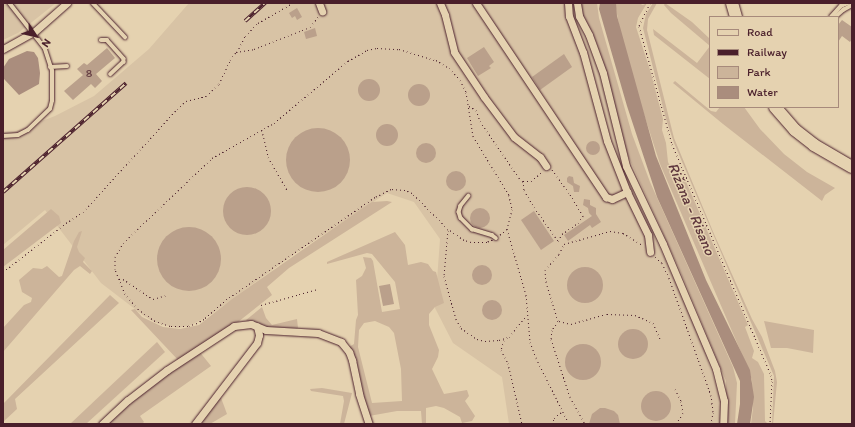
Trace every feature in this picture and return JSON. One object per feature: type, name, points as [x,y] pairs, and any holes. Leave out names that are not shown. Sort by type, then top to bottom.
[{"type":"main road","points":[[732,3],[736,16]]},
{"type":"main road","points":[[775,108],[795,130],[814,145],[852,167]]},
{"type":"street","points":[[3,49],[34,32],[67,3]]},
{"type":"street","points":[[319,3],[322,11]]},
{"type":"street","points":[[440,3],[445,15],[454,52],[488,103],[514,137],[540,157],[546,166]]},
{"type":"street","points":[[476,3],[606,196],[612,200],[626,192]]},
{"type":"street","points":[[568,3],[569,16],[583,52],[607,141],[626,192],[643,224],[650,242],[648,250]]},
{"type":"street","points":[[577,3],[579,16],[589,35],[603,73],[626,166],[663,244],[716,369],[724,401],[723,424]]},
{"type":"street","points":[[102,424],[128,400],[154,380],[234,326],[251,324],[266,330],[318,333],[342,342],[349,352],[352,360],[359,394],[369,424]]},
{"type":"street","points":[[195,424],[257,343],[259,335],[257,326]]},
{"type":"lane","points":[[3,136],[18,135],[28,130],[50,109],[52,85],[50,66],[45,49],[34,32],[9,3]]},
{"type":"lane","points":[[93,3],[125,37]]},
{"type":"lane","points":[[831,16],[841,6],[848,3]]},
{"type":"lane","points":[[836,16],[852,5]]},
{"type":"lane","points":[[101,40],[107,40],[124,60],[124,62],[111,74]]},
{"type":"lane","points":[[50,66],[67,66]]},
{"type":"lane","points":[[469,196],[461,206],[459,212],[461,218],[472,229],[492,235],[496,238]]},
{"type":"path","points":[[3,272],[66,223],[83,212],[182,105],[192,98],[206,96],[219,84],[230,60],[245,36],[258,23],[292,3]]},
{"type":"path","points":[[650,3],[639,26],[672,144],[771,375],[770,424]]},
{"type":"path","points":[[236,52],[254,49],[310,27],[322,11]]},
{"type":"path","points":[[507,229],[496,238],[488,242],[471,242],[458,237],[448,229],[412,192],[398,188],[384,191],[228,299],[204,319],[188,326],[179,327],[162,324],[146,316],[128,298],[118,279],[115,269],[115,257],[128,238],[207,162],[227,148],[262,130],[296,105],[348,61],[362,53],[377,48],[399,49],[444,64],[460,80],[466,92],[473,136],[509,195],[512,209],[507,229],[524,286],[533,351],[569,424]]},
{"type":"path","points":[[469,106],[476,110],[482,125],[515,174],[523,181],[524,190],[558,241],[562,234],[578,223],[583,216],[558,177],[546,166],[535,179],[523,181]]},
{"type":"path","points":[[262,130],[268,157],[287,190]]},
{"type":"path","points":[[448,229],[444,276],[458,323],[466,332],[477,339],[485,341],[504,339],[509,336],[527,316]]},
{"type":"path","points":[[558,321],[546,282],[545,270],[559,254],[564,244],[610,231],[623,233],[638,242],[662,263],[665,270],[707,382],[713,403],[711,424]]},
{"type":"path","points":[[118,279],[123,279],[152,299],[167,295]]},
{"type":"path","points":[[261,304],[318,289]]},
{"type":"path","points":[[558,321],[571,324],[607,314],[635,315],[653,323],[660,339]]},
{"type":"path","points":[[558,321],[552,330],[551,339],[570,397],[585,424]]},
{"type":"path","points":[[504,339],[502,350],[508,363],[522,424]]},
{"type":"path","points":[[675,389],[681,401],[683,413],[676,424]]},
{"type":"path","points":[[552,424],[554,418],[563,411]]},
{"type":"shaded area","points":[[3,3],[56,3],[18,33],[3,40]]},
{"type":"shaded area","points":[[189,3],[576,3],[602,73],[622,167],[697,328],[721,401],[720,424],[509,424],[502,377],[453,343],[435,308],[440,239],[414,202],[387,193],[297,252],[209,316],[191,325],[178,328],[156,323],[144,316],[101,283],[45,210],[3,245],[3,136],[55,116],[94,96],[149,49]]},
{"type":"green space","points":[[579,3],[597,3],[599,18],[632,134],[650,182],[733,367],[737,383],[735,424],[726,424],[726,381],[681,273],[628,156],[618,126],[599,50],[592,32],[581,16]]},
{"type":"green space","points":[[615,3],[638,3],[643,5],[647,3],[638,18],[636,27],[650,70],[663,119],[662,130],[666,143],[668,162],[675,176],[684,177],[748,325],[745,327],[754,351],[752,358],[758,362],[764,374],[765,421],[768,424],[751,424],[753,408],[752,380],[660,164],[624,52]]},
{"type":"green space","points":[[653,3],[657,3],[648,19],[647,30],[674,138],[714,234],[752,319],[762,337],[775,371],[777,382],[773,424],[774,376],[674,143],[666,119],[643,28],[646,14]]},
{"type":"green space","points":[[665,3],[692,22],[709,38],[709,45],[671,13],[664,5]]},
{"type":"green space","points":[[653,29],[697,63],[709,47],[709,78],[654,35]]},
{"type":"green space","points":[[675,81],[711,111],[716,112],[719,108],[745,108],[760,129],[784,154],[807,172],[835,188],[825,195],[822,201],[673,83]]},
{"type":"green space","points":[[372,202],[392,202],[289,268],[267,287],[272,295],[238,322],[179,361],[131,310],[135,309],[142,317],[163,327],[180,329],[199,325],[232,299],[367,205]]},
{"type":"green space","points":[[51,209],[59,216],[61,223],[3,267],[3,250]]},
{"type":"green space","points":[[82,231],[77,247],[79,252],[85,258],[83,262],[92,271],[90,274],[80,266],[74,270],[3,352],[3,328],[24,305],[31,302],[32,298],[22,292],[19,280],[33,268],[42,269],[47,266],[59,277],[62,276],[74,241],[79,232]]},
{"type":"green space","points":[[395,232],[405,245],[408,265],[421,262],[428,264],[433,271],[436,272],[444,303],[435,307],[429,314],[429,325],[439,350],[438,357],[432,369],[444,394],[467,390],[469,396],[465,401],[475,416],[472,421],[462,423],[460,417],[444,408],[436,406],[426,408],[426,424],[422,424],[421,411],[397,411],[369,416],[349,347],[354,344],[356,320],[358,315],[356,280],[362,276],[366,268],[363,257],[371,258],[373,261],[382,312],[400,309],[395,282],[372,254],[367,253],[327,264],[327,262]],"holes":[[[375,321],[389,327],[394,333],[401,369],[402,401],[372,403],[358,347],[359,330],[364,323]]]},
{"type":"green space","points":[[110,295],[119,303],[15,399],[17,409],[3,422],[3,404]]},
{"type":"green space","points":[[262,307],[266,318],[272,325],[297,319],[298,328],[269,328],[246,320]]},
{"type":"green space","points":[[764,321],[814,330],[813,353],[787,348],[771,348]]},
{"type":"green space","points":[[157,342],[165,352],[86,424],[70,424]]},
{"type":"green space","points":[[199,351],[211,366],[140,416],[144,422],[142,424],[105,424],[136,397]]},
{"type":"green space","points":[[322,388],[352,393],[344,424],[340,424],[344,401],[343,396],[311,391],[310,389]]},
{"type":"green space","points":[[220,395],[227,414],[210,424],[198,424]]},
{"type":"water","points":[[600,3],[616,3],[617,16],[656,156],[706,280],[750,370],[754,397],[750,424],[737,424],[740,404],[740,381],[657,197],[627,106],[599,9]]},
{"type":"water","points":[[27,51],[34,52],[38,58],[40,73],[39,84],[19,95],[4,79],[3,68],[9,59]]},
{"type":"building","points":[[297,8],[302,17],[297,20],[295,16],[292,18],[289,13]]},
{"type":"building","points":[[842,20],[852,27],[852,39],[850,42],[842,36],[839,40],[839,24]]},
{"type":"building","points":[[315,28],[317,36],[306,39],[304,32]]},
{"type":"building","points":[[484,47],[494,62],[489,66],[491,68],[478,76],[467,58]]},
{"type":"building","points":[[107,48],[115,58],[96,74],[102,81],[95,88],[91,84],[73,100],[64,91],[83,75],[77,69],[84,63],[87,65]]},
{"type":"building","points":[[564,54],[572,67],[540,90],[532,77]]},
{"type":"building","points":[[369,79],[377,82],[380,90],[377,98],[369,101],[361,98],[358,90],[361,82]]},
{"type":"building","points":[[419,84],[427,87],[430,95],[427,103],[419,106],[411,103],[408,95],[411,87]]},
{"type":"building","points":[[387,124],[395,127],[398,135],[395,143],[387,146],[379,143],[376,135],[379,127]]},
{"type":"building","points":[[318,128],[336,134],[344,142],[350,160],[344,178],[336,186],[318,192],[300,186],[292,178],[286,160],[292,142],[300,134]]},
{"type":"building","points":[[593,141],[598,143],[600,148],[598,153],[593,155],[588,153],[586,148],[588,143]]},
{"type":"building","points":[[422,143],[430,143],[436,149],[436,157],[430,163],[422,163],[416,157],[416,149]]},
{"type":"building","points":[[452,171],[460,171],[466,177],[466,185],[460,191],[452,191],[446,185],[446,177]]},
{"type":"building","points":[[569,176],[573,177],[574,183],[580,186],[579,192],[574,192],[573,186],[567,182],[567,178]]},
{"type":"building","points":[[242,187],[252,187],[261,191],[267,197],[271,206],[271,216],[267,225],[261,231],[252,235],[242,235],[233,231],[227,225],[223,216],[223,206],[227,197],[233,191]]},
{"type":"building","points":[[584,199],[590,200],[590,205],[596,208],[596,214],[601,222],[592,228],[590,225],[568,241],[564,235],[592,216],[589,213],[588,208],[583,205]]},
{"type":"building","points":[[480,208],[487,211],[490,218],[487,225],[480,228],[473,225],[470,218],[473,211]]},
{"type":"building","points":[[534,211],[554,241],[541,250],[521,220]]},
{"type":"building","points":[[189,227],[207,233],[215,241],[221,259],[215,277],[207,285],[189,291],[171,285],[163,277],[157,259],[163,241],[171,233]]},
{"type":"building","points":[[478,265],[486,265],[492,271],[492,279],[486,285],[478,285],[472,279],[472,271]]},
{"type":"building","points":[[589,267],[598,272],[602,278],[602,292],[598,298],[589,303],[581,303],[572,298],[568,292],[567,281],[572,272],[578,268]]},
{"type":"building","points":[[390,284],[394,304],[383,306],[379,286]]},
{"type":"building","points":[[488,300],[496,300],[502,306],[502,314],[496,320],[488,320],[482,314],[482,306]]},
{"type":"building","points":[[633,329],[644,333],[648,344],[644,355],[633,359],[622,355],[618,344],[622,333]]},
{"type":"building","points":[[587,344],[596,349],[600,355],[600,369],[596,375],[587,380],[579,380],[570,375],[566,369],[565,358],[570,349],[576,345]]},
{"type":"building","points":[[656,391],[667,395],[671,406],[667,417],[656,421],[645,417],[641,406],[645,395]]},
{"type":"building","points":[[600,408],[614,411],[618,415],[620,424],[589,424],[592,414]]},
{"type":"railway","points":[[245,21],[265,3]]},
{"type":"railway","points":[[3,192],[126,83]]},
{"type":"water label","name":"Rižana - Risano","points":[[691,209]]}]
